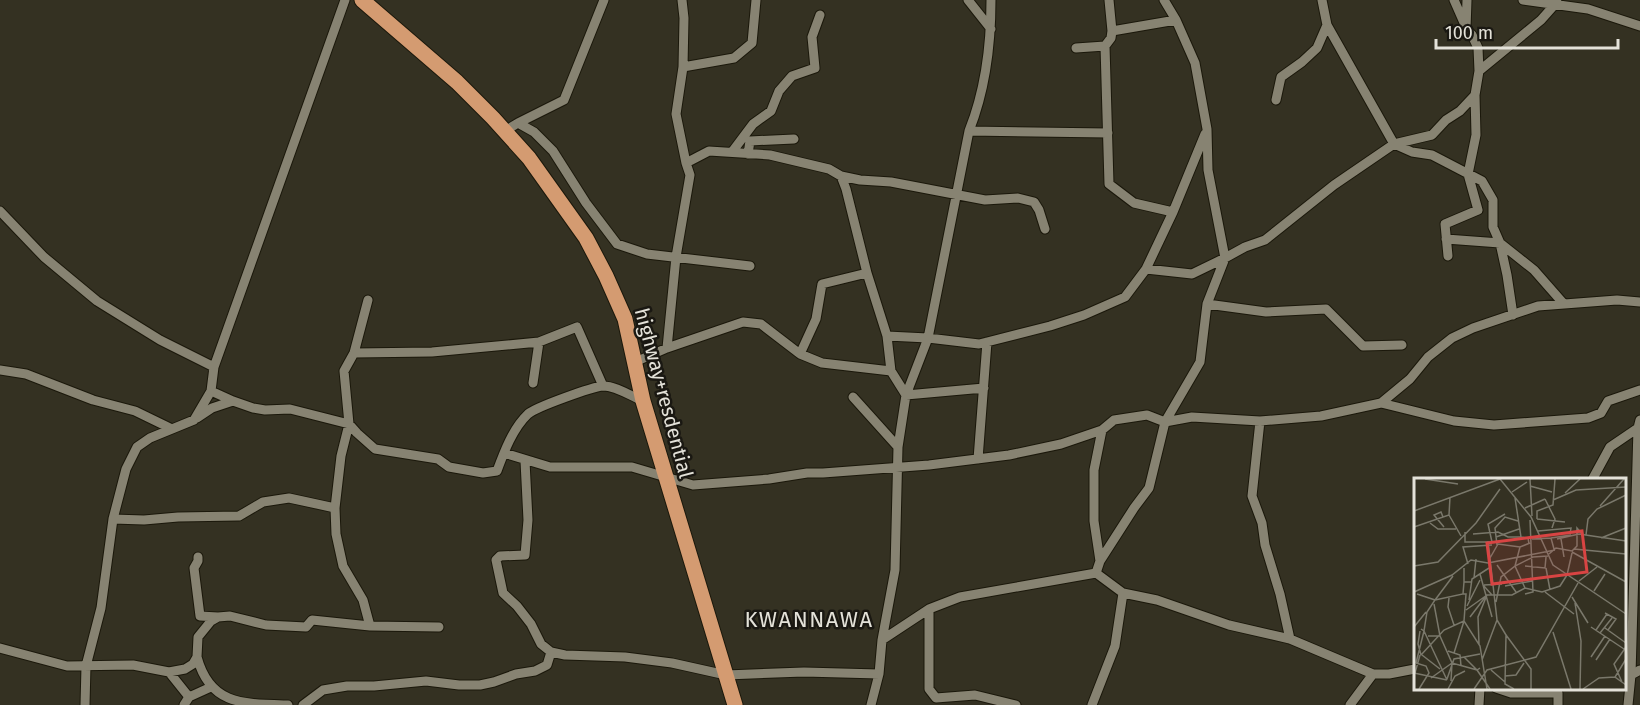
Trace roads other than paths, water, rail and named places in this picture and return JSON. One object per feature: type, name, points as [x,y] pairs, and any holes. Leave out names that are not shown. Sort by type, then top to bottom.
[{"type":"highway","name":"highway+resdential","points":[[362,0],[511,127],[529,158],[586,238],[625,320],[643,401],[735,705]]},
{"type":"street","points":[[194,420],[212,391],[214,367],[345,0]]},
{"type":"street","points":[[511,127],[564,100],[604,0]]},
{"type":"street","points":[[667,348],[676,257],[690,176],[676,114],[683,66],[682,0]]},
{"type":"street","points":[[683,66],[734,58],[752,43],[756,0]]},
{"type":"street","points":[[968,0],[991,29]]},
{"type":"street","points":[[871,705],[879,674],[882,640],[895,570],[898,447],[906,395],[928,338],[969,131],[977,111],[991,29],[991,0]]},
{"type":"street","points":[[1109,0],[1112,31],[1106,46],[1109,184],[1134,203],[1173,212]]},
{"type":"street","points":[[1096,573],[1100,561],[1149,488],[1165,422],[1200,362],[1207,304],[1225,258],[1208,170],[1207,129],[1195,63],[1176,20],[1164,0]]},
{"type":"street","points":[[1322,0],[1327,25],[1395,144],[1412,152],[1432,155],[1482,181],[1493,200],[1493,227],[1500,243],[1513,315]]},
{"type":"street","points":[[1448,256],[1445,224],[1478,210],[1468,174],[1476,135],[1475,95],[1479,70],[1478,48],[1472,35],[1466,29],[1454,0]]},
{"type":"street","points":[[1466,29],[1467,0]]},
{"type":"street","points":[[1523,0],[1556,2],[1588,9],[1640,26]]},
{"type":"street","points":[[1479,70],[1541,20],[1556,2]]},
{"type":"street","points":[[732,152],[753,124],[771,111],[779,91],[792,76],[815,68],[812,37],[820,15]]},
{"type":"street","points":[[1112,31],[1176,20]]},
{"type":"street","points":[[1276,100],[1281,77],[1317,48],[1327,25]]},
{"type":"street","points":[[1076,48],[1106,46]]},
{"type":"street","points":[[1146,269],[1192,273],[1245,247],[1265,240],[1334,185],[1395,144],[1432,135],[1475,95]]},
{"type":"street","points":[[511,127],[534,132],[553,151],[586,203],[616,244],[647,254],[750,266]]},
{"type":"street","points":[[887,336],[979,344],[1050,326],[1084,315],[1125,297],[1146,269],[1173,212],[1207,129]]},
{"type":"street","points":[[969,131],[1108,133]]},
{"type":"street","points":[[748,154],[750,141],[794,139]]},
{"type":"street","points":[[686,163],[709,151],[770,155],[829,169],[841,176],[891,182],[985,200],[1018,198],[1034,202],[1045,229]]},
{"type":"street","points":[[841,176],[867,273],[887,336],[891,371],[906,395]]},
{"type":"street","points":[[0,211],[44,257],[97,301],[160,340],[214,367]]},
{"type":"street","points":[[1446,239],[1500,243],[1534,270],[1563,303]]},
{"type":"street","points":[[800,354],[816,319],[822,284],[867,273]]},
{"type":"street","points":[[368,300],[354,353],[344,371],[349,424],[341,456],[335,508],[336,534],[343,566],[363,600],[370,626]]},
{"type":"street","points":[[504,453],[550,467],[632,467],[693,485],[769,479],[807,473],[929,465],[1009,455],[1062,444],[1102,430],[1114,420],[1147,414],[1165,422],[1192,417],[1260,421],[1333,414],[1381,403],[1410,379],[1428,357],[1452,339],[1473,328],[1538,306],[1617,300],[1640,302]]},
{"type":"street","points":[[1207,304],[1266,312],[1326,309],[1363,346],[1402,345]]},
{"type":"street","points":[[635,362],[667,348],[743,322],[760,324],[800,354],[822,363],[891,371]]},
{"type":"street","points":[[354,353],[432,352],[539,342],[577,327],[603,386]]},
{"type":"street","points":[[533,383],[539,342]]},
{"type":"street","points":[[978,459],[987,342]]},
{"type":"street","points":[[0,370],[26,374],[93,400],[135,411],[170,428]]},
{"type":"street","points":[[212,391],[233,401],[265,410],[290,409],[349,424],[375,449],[438,459],[449,467],[483,473],[497,471],[520,424],[530,413],[603,386],[643,401]]},
{"type":"street","points":[[906,395],[984,388]]},
{"type":"street","points":[[1381,403],[1454,421],[1494,425],[1588,418],[1601,413],[1608,401],[1640,390]]},
{"type":"street","points":[[853,397],[898,447]]},
{"type":"street","points":[[86,705],[86,666],[101,608],[113,519],[126,470],[137,447],[170,428],[194,420],[212,408],[233,401]]},
{"type":"street","points":[[1260,421],[1252,496],[1262,523],[1264,544],[1280,594],[1290,639]]},
{"type":"street","points":[[1593,478],[1610,447],[1639,424]]},
{"type":"street","points":[[1628,705],[1627,674],[1639,424]]},
{"type":"street","points":[[1100,561],[1094,521],[1094,470],[1102,430]]},
{"type":"street","points":[[525,461],[528,520],[525,555],[500,556],[496,560],[503,593],[531,624],[541,644],[551,652],[672,663],[726,675],[785,672],[879,674]]},
{"type":"street","points":[[113,519],[239,516],[264,502],[289,498],[335,508]]},
{"type":"street","points":[[198,557],[195,568],[200,616],[230,616],[266,625],[306,627],[312,620],[370,626],[439,627]]},
{"type":"street","points":[[882,640],[929,609],[960,597],[1096,573],[1123,593],[1157,600],[1229,625],[1290,639],[1373,674],[1389,674],[1414,669]]},
{"type":"street","points":[[1092,705],[1115,646],[1123,593]]},
{"type":"street","points":[[929,609],[929,689],[936,698],[975,695],[1016,705]]},
{"type":"street","points":[[218,617],[211,621],[198,637],[197,657],[200,669],[211,687],[226,702],[236,705],[288,705]]},
{"type":"street","points":[[0,648],[67,666],[133,666],[169,672],[185,669],[193,664],[197,657]]},
{"type":"street","points":[[303,705],[323,690],[347,687],[426,681],[459,685],[494,682],[516,674],[535,672],[547,665],[551,652]]},
{"type":"street","points":[[1627,674],[1640,669]]},
{"type":"street","points":[[169,672],[186,701],[211,687]]},
{"type":"street","points":[[1350,705],[1373,674]]},
{"type":"street","points":[[1479,705],[1480,690]]},
{"type":"street","points":[[1502,690],[1511,693],[1558,691],[1558,705]]},
{"type":"district","name":"KWANNAWA","points":[[809,619]]}]
